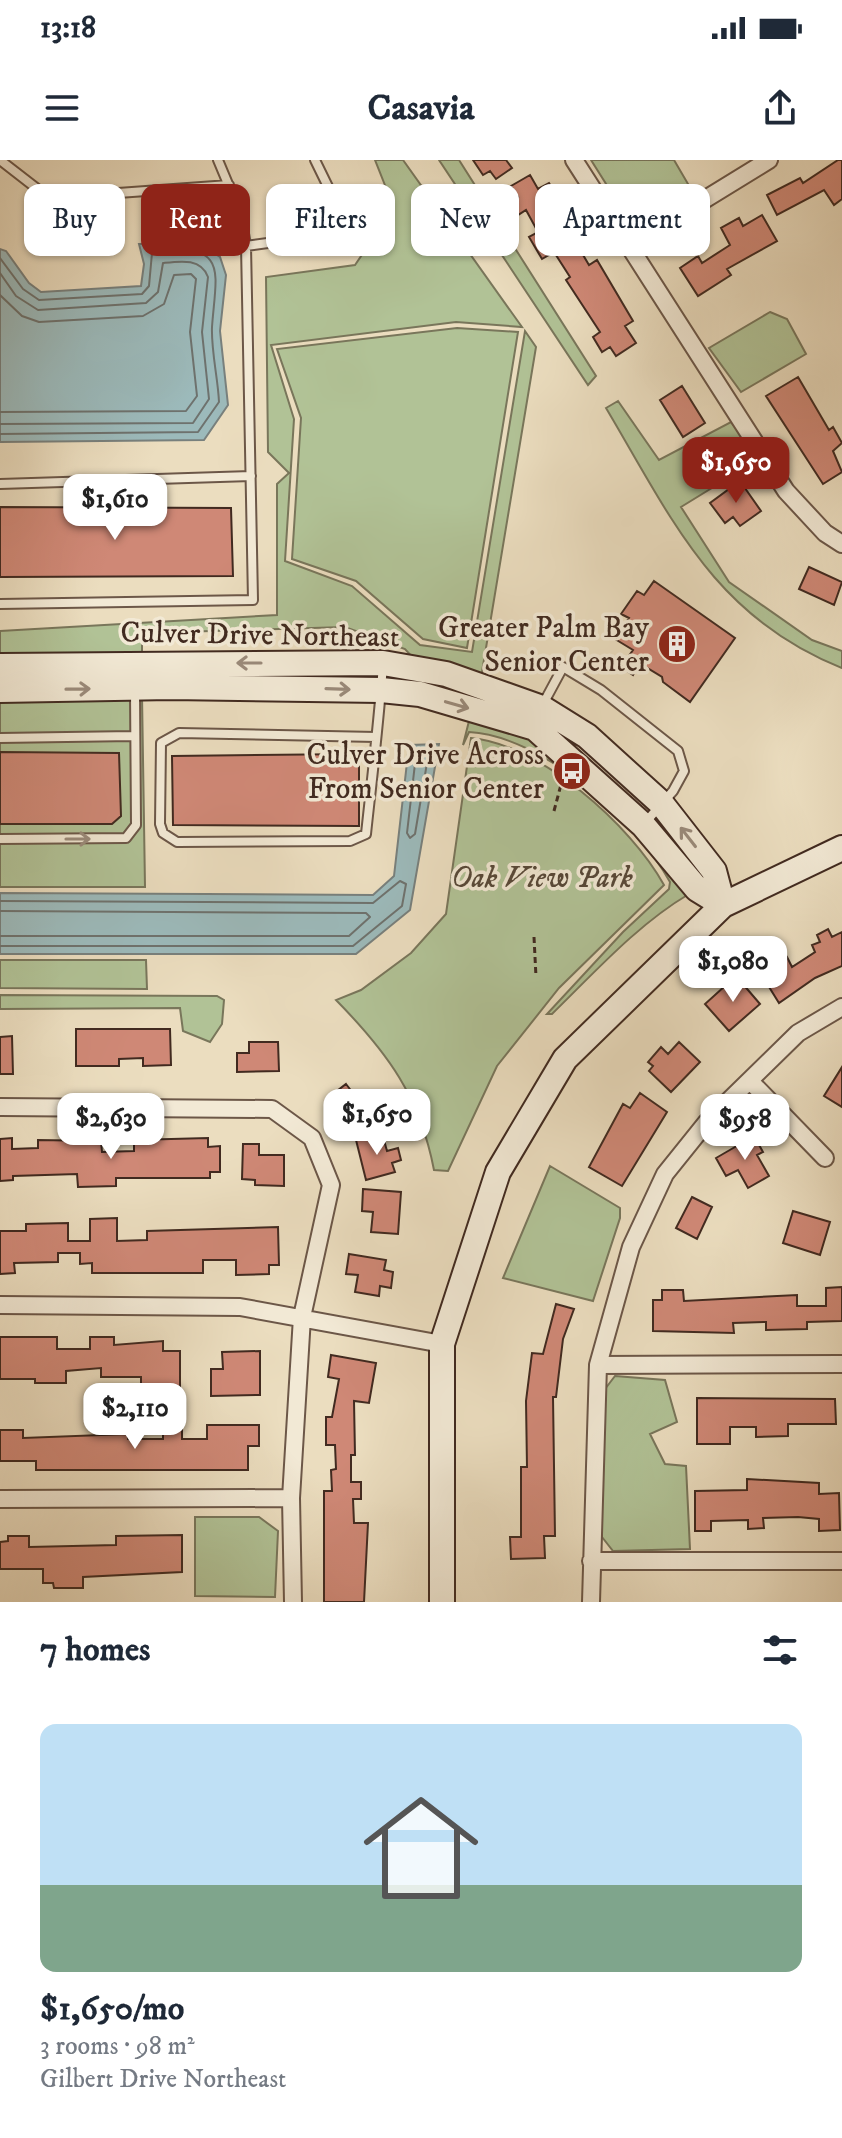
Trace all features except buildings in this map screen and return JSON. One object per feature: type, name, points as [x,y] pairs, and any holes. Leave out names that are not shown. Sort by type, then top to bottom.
[{"type":"street","points":[[574,160],[589,184]]},
{"type":"street","points":[[710,196],[769,160]]},
{"type":"street","points":[[635,256],[786,491],[825,533],[842,544]]},
{"type":"street","name":"Culver Drive Northeast","points":[[0,666],[383,663],[446,674],[538,718],[587,736],[661,803],[714,871],[723,905]]},
{"type":"street","name":"Culver Drive Northeast","points":[[0,690],[381,690],[420,694],[538,718],[643,825],[697,889],[723,905]]},
{"type":"street","points":[[442,1602],[442,1344],[498,1172],[565,1059],[723,905],[842,848]]},
{"type":"street","points":[[591,1602],[598,1365],[631,1247],[665,1174],[706,1123],[798,1033],[842,1007]]},
{"type":"street","points":[[750,1081],[825,1158]]},
{"type":"street","points":[[0,1107],[272,1109],[312,1138],[331,1185],[302,1317],[291,1498],[293,1602]]},
{"type":"street","points":[[0,1305],[240,1307],[442,1344]]},
{"type":"street","points":[[598,1365],[842,1364]]},
{"type":"street","points":[[0,1499],[291,1498]]},
{"type":"street","points":[[591,1561],[842,1561]]},
{"type":"lane","points":[[0,160],[49,198],[141,191]]},
{"type":"lane","points":[[218,160],[229,184]]},
{"type":"lane","points":[[250,245],[297,239],[330,217],[335,201],[315,160]]},
{"type":"lane","points":[[0,604],[253,600],[246,256]]},
{"type":"lane","points":[[0,484],[251,476]]},
{"type":"lane","points":[[376,737],[179,733],[168,737],[161,743],[160,824],[163,833],[177,842],[350,841],[366,834],[381,690],[383,663]]},
{"type":"lane","points":[[538,718],[563,667],[601,690],[678,751],[684,771],[643,825]]},
{"type":"lane","points":[[0,839],[126,838],[136,825],[135,688]]},
{"type":"lane","points":[[0,738],[133,736]]},
{"type":"path","points":[[554,811],[564,774]]},
{"type":"path","points":[[534,937],[536,977]]},
{"type":"green space","points":[[375,160],[403,160],[420,184],[411,184],[411,256],[471,256],[522,327],[456,322],[271,345],[294,419],[285,561],[352,586],[420,645],[472,652],[525,331],[536,347],[481,678],[416,661],[405,649],[345,627],[142,633],[142,656],[0,658],[0,631],[277,615],[277,484],[289,473],[268,452],[266,277],[355,265],[361,256],[395,256],[395,184],[384,184]]},
{"type":"green space","points":[[439,160],[459,160],[474,184],[455,184]]},
{"type":"green space","points":[[591,160],[674,160],[688,184],[606,184]]},
{"type":"green space","points":[[519,255],[596,376],[588,385],[503,256]]},
{"type":"green space","points":[[770,312],[787,319],[806,354],[741,392],[709,348]]},
{"type":"green space","points":[[457,328],[518,332],[467,648],[423,639],[356,581],[292,559],[301,418],[277,349]]},
{"type":"green space","points":[[618,401],[659,460],[731,422],[759,459],[681,507],[729,582],[812,640],[842,651],[842,668],[798,647],[760,621],[728,593],[676,526],[606,408]]},
{"type":"green space","points":[[142,695],[145,887],[0,887],[0,698]]},
{"type":"green space","points":[[470,717],[531,734],[637,829],[689,894],[635,934],[552,1014],[547,1014],[623,932],[669,889],[670,882],[655,858],[611,808],[556,765],[527,748],[497,737],[469,732],[463,745]]},
{"type":"green space","name":"Oak View Park","points":[[471,738],[526,755],[581,791],[630,838],[664,885],[559,988],[497,1066],[448,1171],[434,1170],[411,1098],[386,1058],[336,1000],[361,990],[411,953],[446,914]]},
{"type":"green space","points":[[0,960],[146,960],[147,989],[0,988]]},
{"type":"green space","points":[[0,995],[217,996],[224,1000],[222,1024],[210,1042],[183,1031],[180,1008],[0,1009]]},
{"type":"green space","points":[[550,1166],[620,1208],[620,1218],[593,1301],[503,1278]]},
{"type":"green space","points":[[615,1376],[665,1380],[677,1422],[650,1434],[665,1464],[686,1466],[690,1549],[613,1551],[602,1537],[602,1393]]},
{"type":"green space","points":[[195,1517],[259,1517],[278,1531],[275,1597],[195,1596]]},
{"type":"water","points":[[0,249],[6,251],[29,283],[41,292],[141,286],[142,256],[220,257],[226,275],[220,331],[228,405],[204,440],[0,442]]},
{"type":"water","points":[[439,744],[410,910],[356,954],[0,954],[0,893],[373,895],[394,876],[409,745]]},
{"type":"place","name":"Greater Palm Bay Senior Center","points":[[677,644]]},
{"type":"place","name":"Culver Drive Across From Senior Center","points":[[572,771]]}]
